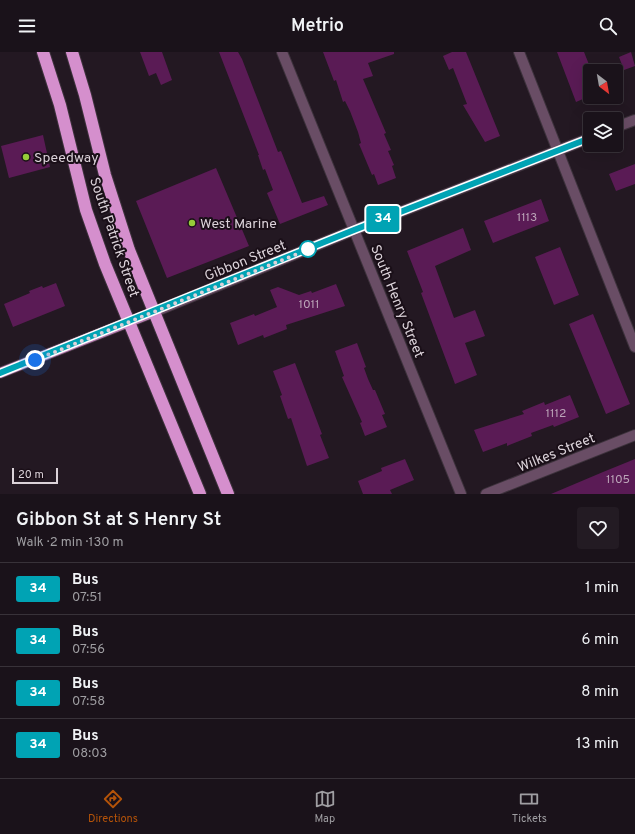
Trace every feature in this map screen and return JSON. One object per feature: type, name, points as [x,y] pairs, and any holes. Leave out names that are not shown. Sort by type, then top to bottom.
[{"type":"highway","name":"South Patrick Street","points":[[43,52],[60,105],[86,210],[105,264],[200,494]]},
{"type":"highway","name":"South Patrick Street","points":[[72,52],[85,94],[105,175],[129,250],[228,494]]},
{"type":"main road","name":"Gibbon Street","points":[[0,373],[154,312]]},
{"type":"street","name":"South Henry Street","points":[[282,52],[461,494]]},
{"type":"street","points":[[519,52],[635,347]]},
{"type":"street","points":[[623,124],[635,120]]},
{"type":"street","name":"Gibbon Street","points":[[154,312],[354,230],[583,141]]},
{"type":"street","name":"Wilkes Street","points":[[486,494],[635,435]]},
{"type":"building","points":[[140,52],[162,52],[172,80],[161,85],[156,73],[149,76]]},
{"type":"building","points":[[219,52],[238,52],[242,59],[278,152],[281,151],[302,203],[324,196],[328,205],[280,224],[267,193],[273,190],[265,169],[263,170],[259,155]]},
{"type":"building","points":[[323,52],[394,52],[394,54],[368,63],[373,76],[363,79],[386,133],[384,134],[391,150],[388,151],[394,165],[392,166],[396,178],[378,185],[374,174],[372,175],[359,144],[361,143],[358,132],[350,111],[345,101],[343,102],[336,80],[334,81]]},
{"type":"building","points":[[452,52],[466,52],[500,136],[485,142],[463,105],[467,104],[453,68],[449,70],[443,56]]},
{"type":"building","points":[[557,52],[584,52],[589,64],[583,64],[583,99],[576,102]]},
{"type":"building","points":[[631,52],[635,66],[624,70],[623,64],[619,57]]},
{"type":"building","name":"Speedway","points":[[43,135],[50,167],[9,178],[1,146]]},
{"type":"building","points":[[635,164],[635,184],[616,191],[609,174]]},
{"type":"building","name":"West Marine","points":[[216,168],[249,246],[167,278],[136,201]]},
{"type":"building","points":[[541,199],[549,221],[493,243],[484,221]]},
{"type":"building","points":[[463,228],[471,250],[435,266],[454,318],[475,310],[485,336],[465,343],[477,375],[455,384],[407,251]]},
{"type":"building","points":[[560,247],[579,295],[554,305],[535,257]]},
{"type":"building","points":[[56,283],[65,306],[13,327],[4,304],[30,293],[29,291]]},
{"type":"building","points":[[336,284],[345,306],[286,325],[287,329],[264,338],[263,335],[238,345],[230,323],[254,314],[255,316],[277,307],[270,290],[278,287],[299,295],[311,291],[312,293]]},
{"type":"building","points":[[593,314],[630,404],[606,414],[569,324]]},
{"type":"building","points":[[357,343],[366,367],[364,368],[368,379],[373,390],[375,390],[385,414],[382,415],[387,427],[365,436],[360,423],[362,422],[342,377],[344,376],[335,351]]},
{"type":"building","points":[[295,363],[322,434],[320,435],[329,458],[307,466],[291,418],[288,419],[280,396],[282,395],[273,371]]},
{"type":"building","points":[[570,395],[579,417],[554,427],[553,425],[531,433],[532,436],[507,446],[507,443],[483,452],[474,430],[524,414],[522,411],[544,402],[545,405]]},
{"type":"building","points":[[405,459],[414,480],[390,490],[392,494],[363,494],[358,481],[382,471],[381,468]]},
{"type":"building","points":[[635,459],[635,494],[551,494],[603,472]]},
{"type":"bus line","name":"34","points":[[0,373],[354,230],[583,141]]},
{"type":"place","name":"Speedway","points":[[26,157]]},
{"type":"place","name":"West Marine","points":[[192,223]]},
{"type":"route","points":[[35,360],[312,248],[308,249]]}]
